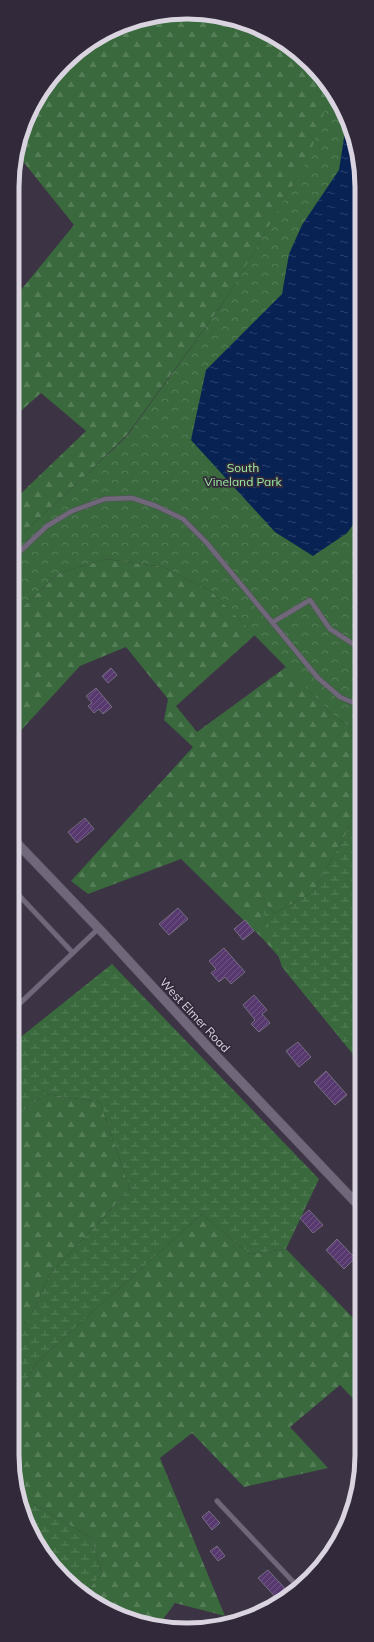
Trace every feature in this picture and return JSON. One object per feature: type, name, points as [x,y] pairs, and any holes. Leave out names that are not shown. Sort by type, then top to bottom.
[{"type":"street","name":"West Elmer Road","points":[[19,845],[99,928],[207,1046],[355,1202]]},
{"type":"lane","points":[[19,552],[47,526],[72,511],[105,499],[132,498],[156,506],[183,519],[206,542],[318,678],[340,697],[355,704]]},
{"type":"lane","points":[[272,622],[310,600],[330,629],[355,646]]},
{"type":"lane","points":[[19,851],[22,848]]},
{"type":"lane","points":[[19,895],[73,953]]},
{"type":"lane","points":[[19,1003],[99,928]]},
{"type":"lane","points":[[217,1501],[295,1584]]},
{"type":"green space","points":[[176,19],[209,20],[241,28],[261,36],[280,47],[306,68],[327,94],[338,113],[339,116],[308,160],[228,296],[127,435],[82,479],[19,537],[19,495],[86,431],[41,393],[19,413],[19,292],[74,225],[21,159],[22,154],[36,113],[47,94],[68,68],[94,47],[113,36],[154,22]]},
{"type":"green space","name":"South Vineland Park","points":[[329,98],[338,113],[346,133],[352,154],[355,176],[355,730],[334,716],[212,592],[164,567],[106,559],[59,573],[19,610],[19,537],[127,436],[228,296],[308,159]]},
{"type":"green space","points":[[106,559],[164,567],[212,592],[255,635],[176,706],[197,732],[286,667],[334,716],[355,730],[355,818],[313,892],[275,913],[260,899],[279,957],[263,939],[181,859],[88,894],[71,881],[193,747],[164,720],[168,699],[126,647],[80,666],[19,732],[19,610],[59,573]]},
{"type":"green space","points":[[355,818],[355,1057],[282,967],[259,898],[275,913],[313,892]]},
{"type":"green space","points":[[112,964],[319,1179],[286,1249],[250,1254],[202,1214],[36,1363],[19,1395],[19,1324],[28,1321],[50,1274],[130,1189],[100,1102],[46,1094],[19,1114],[19,1038]]},
{"type":"green space","points":[[46,1094],[100,1102],[130,1189],[50,1274],[28,1321],[19,1324],[19,1114]]},
{"type":"green space","points":[[202,1214],[250,1254],[286,1249],[355,1320],[355,1401],[340,1385],[290,1427],[328,1468],[244,1487],[192,1433],[160,1458],[225,1616],[175,1603],[162,1621],[154,1620],[113,1606],[88,1590],[102,1574],[92,1538],[25,1499],[22,1488],[19,1466],[19,1395],[36,1363]]},
{"type":"green space","points":[[25,1499],[92,1538],[102,1574],[88,1590],[68,1574],[47,1548],[36,1529]]},
{"type":"water","points":[[345,131],[352,154],[355,176],[355,522],[347,533],[313,556],[275,532],[191,440],[206,370],[282,294],[289,254],[302,225],[339,170]]},
{"type":"building","points":[[111,668],[117,675],[108,683],[102,676]]},
{"type":"building","points":[[96,688],[112,707],[103,714],[99,709],[94,713],[88,706],[92,703],[86,696]]},
{"type":"building","points":[[85,818],[94,829],[77,843],[68,832]]},
{"type":"building","points":[[178,908],[188,919],[169,935],[159,924]]},
{"type":"building","points":[[245,920],[254,931],[243,940],[234,929]]},
{"type":"building","points":[[224,948],[245,972],[231,984],[225,977],[219,982],[211,973],[216,969],[209,961]]},
{"type":"building","points":[[254,995],[267,1010],[262,1014],[270,1023],[259,1032],[251,1024],[255,1020],[243,1005]]},
{"type":"building","points":[[298,1042],[311,1057],[299,1067],[286,1051]]},
{"type":"building","points":[[326,1071],[347,1095],[335,1105],[314,1082]]},
{"type":"building","points":[[309,1210],[323,1225],[313,1233],[300,1218]]},
{"type":"building","points":[[337,1239],[355,1258],[344,1269],[326,1250]]},
{"type":"building","points":[[209,1511],[220,1523],[212,1530],[202,1517]]},
{"type":"building","points":[[217,1546],[225,1556],[218,1561],[210,1551]]},
{"type":"building","points":[[268,1570],[286,1590],[276,1597],[258,1578]]}]
